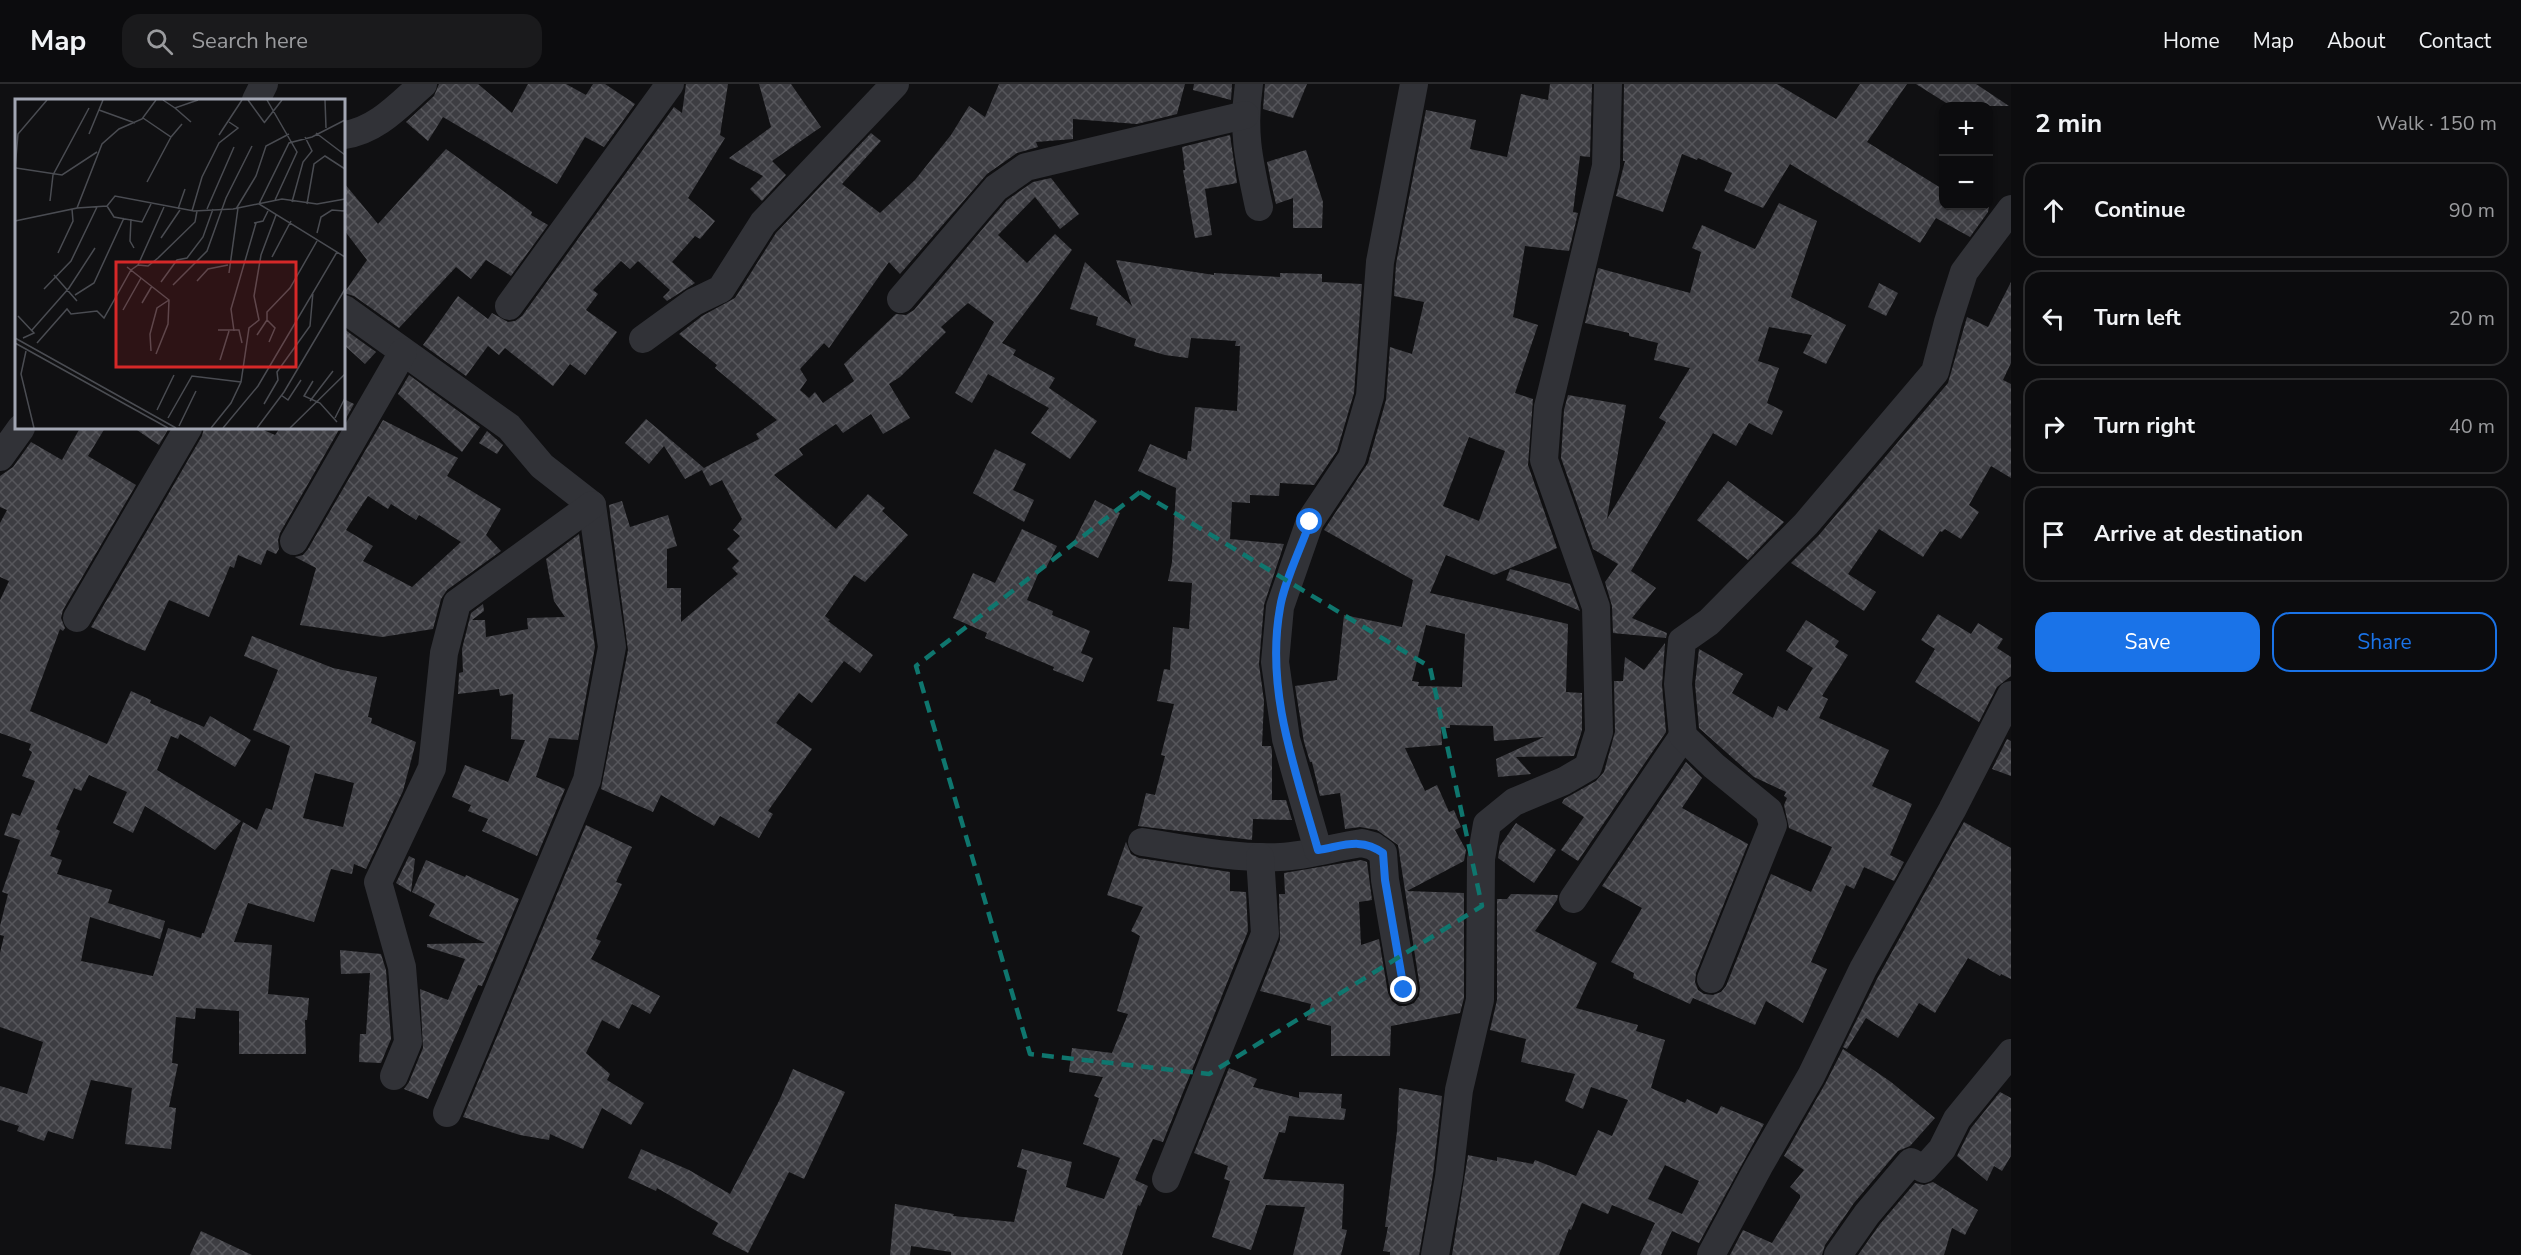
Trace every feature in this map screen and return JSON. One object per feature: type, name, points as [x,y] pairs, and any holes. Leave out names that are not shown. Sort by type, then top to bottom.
[{"type":"street","points":[[256,99],[264,84]]},
{"type":"street","points":[[345,135],[365,130],[390,113],[423,84]]},
{"type":"street","points":[[509,306],[670,84]]},
{"type":"street","points":[[643,339],[694,302],[721,289],[763,224],[895,84]]},
{"type":"street","points":[[1249,84],[1245,115],[1248,154],[1259,207]]},
{"type":"street","points":[[1318,850],[1286,739],[1275,662],[1280,607],[1310,522],[1352,458],[1370,396],[1380,262],[1414,84]]},
{"type":"street","points":[[1435,1255],[1449,1177],[1459,1090],[1480,999],[1481,859],[1487,824],[1514,802],[1563,781],[1588,767],[1599,732],[1596,607],[1544,460],[1548,407],[1606,166],[1608,84]]},
{"type":"street","points":[[901,299],[996,188],[1026,167],[1245,115]]},
{"type":"street","points":[[1573,899],[1683,736],[1678,684],[1682,641],[1709,622],[1806,524],[1935,372],[1964,272],[2011,209]]},
{"type":"street","points":[[345,310],[509,427],[542,466],[592,505],[612,647],[587,780],[447,1113]]},
{"type":"street","points":[[294,541],[403,352]]},
{"type":"street","points":[[0,456],[20,429]]},
{"type":"street","points":[[77,618],[188,429]]},
{"type":"street","points":[[394,1076],[408,1042],[402,966],[378,882],[432,768],[444,653],[457,603],[592,505]]},
{"type":"street","points":[[1711,1255],[1811,1076],[1863,969],[1952,810],[2011,695]]},
{"type":"street","points":[[1683,736],[1714,766],[1768,811],[1773,825],[1711,979]]},
{"type":"street","points":[[1142,842],[1229,856],[1260,857],[1282,857],[1362,843],[1373,846],[1383,853],[1385,880],[1404,990]]},
{"type":"street","points":[[1166,1179],[1265,934],[1260,857]]},
{"type":"street","points":[[1838,1255],[1867,1214],[1911,1162],[1924,1169],[1942,1149],[1957,1119],[2011,1053]]},
{"type":"highlighted area","points":[[1140,492],[1430,667],[1482,906],[1209,1074],[1030,1054],[916,666]]},
{"type":"building","points":[[439,84],[478,84],[512,113],[528,84],[566,84],[586,95],[593,84],[605,84],[635,104],[604,147],[585,137],[557,184],[443,117],[428,141],[406,122],[434,96]]},
{"type":"building","points":[[686,84],[728,84],[720,135],[725,138],[688,198],[715,221],[700,239],[695,236],[672,262],[695,283],[667,301],[663,297],[670,290],[638,261],[630,269],[621,261],[593,290],[598,294],[586,310],[617,332],[585,375],[570,364],[553,386],[505,348],[499,355],[488,346],[466,376],[423,345],[458,296],[488,319],[492,313],[508,322],[515,321],[522,316],[674,107],[682,113]]},
{"type":"building","points":[[759,84],[791,84],[821,127],[772,161],[786,175],[762,201],[750,189],[763,176],[729,158],[771,127]]},
{"type":"building","points":[[999,84],[1185,84],[1177,114],[1137,124],[1073,119],[1073,139],[1036,142],[1038,147],[1017,153],[987,174],[900,274],[889,262],[829,348],[824,343],[800,369],[807,380],[800,390],[809,398],[815,392],[823,403],[854,381],[844,364],[896,314],[906,315],[914,310],[1007,200],[1033,182],[1051,178],[1079,214],[1060,229],[1035,197],[998,235],[1027,263],[1055,234],[1072,250],[1002,343],[1016,350],[1013,355],[1055,378],[1049,388],[1097,421],[1070,459],[1031,433],[1049,408],[988,374],[972,403],[955,393],[994,322],[968,303],[941,327],[946,332],[900,377],[889,384],[910,418],[883,434],[871,414],[843,433],[836,424],[799,449],[803,455],[774,475],[836,529],[868,494],[885,508],[882,511],[908,535],[865,582],[854,575],[825,616],[830,620],[828,621],[873,655],[860,673],[844,661],[812,703],[799,693],[776,723],[812,749],[768,811],[773,814],[759,838],[720,816],[714,826],[661,795],[653,812],[601,789],[628,650],[609,505],[622,501],[630,527],[668,515],[677,546],[667,549],[667,588],[681,588],[681,622],[738,574],[732,568],[739,561],[727,549],[740,536],[733,530],[742,519],[722,480],[710,486],[702,470],[685,479],[664,446],[649,464],[625,443],[646,419],[704,468],[759,439],[756,434],[777,420],[715,368],[717,365],[679,334],[702,316],[735,298],[776,233],[871,133],[881,141],[842,184],[880,213],[915,180],[951,135],[969,106],[985,117]]},
{"type":"building","points":[[1194,84],[1232,84],[1231,100],[1193,90]]},
{"type":"building","points":[[1265,84],[1307,84],[1293,118],[1263,109]]},
{"type":"building","points":[[1550,84],[1592,84],[1590,157],[1580,156],[1573,212],[1578,213],[1569,251],[1525,246],[1513,317],[1538,325],[1515,393],[1533,399],[1528,465],[1557,548],[1494,575],[1446,555],[1430,593],[1568,624],[1566,692],[1582,693],[1582,730],[1574,756],[1516,757],[1531,774],[1498,777],[1496,759],[1544,737],[1494,741],[1493,726],[1450,725],[1450,728],[1441,728],[1442,745],[1405,748],[1425,791],[1437,785],[1449,812],[1454,810],[1461,827],[1455,830],[1466,850],[1464,861],[1407,891],[1464,893],[1464,998],[1460,1013],[1391,1026],[1390,1056],[1331,1056],[1331,1026],[1307,1020],[1311,1004],[1260,991],[1280,940],[1279,894],[1285,894],[1284,873],[1361,860],[1367,862],[1372,900],[1359,902],[1361,945],[1379,939],[1388,993],[1392,1001],[1399,1006],[1414,1003],[1419,996],[1420,988],[1398,845],[1377,830],[1360,827],[1345,829],[1340,793],[1320,796],[1312,762],[1310,762],[1304,742],[1295,686],[1337,680],[1344,615],[1402,627],[1413,580],[1324,530],[1368,463],[1386,400],[1390,347],[1412,354],[1424,302],[1394,296],[1396,264],[1426,110],[1476,120],[1470,149],[1507,157],[1521,94],[1548,100]],"holes":[[[1469,437],[1505,451],[1479,521],[1443,506]],[[1426,625],[1465,634],[1462,687],[1418,686],[1419,682],[1412,681]]]},
{"type":"building","points":[[1624,84],[1777,84],[1836,119],[1860,84],[1907,84],[1867,142],[1939,187],[1939,210],[1988,210],[1970,237],[1936,218],[1920,243],[1790,164],[1763,208],[1724,191],[1732,173],[1698,158],[1697,160],[1682,154],[1663,212],[1616,196],[1625,161],[1623,161]]},
{"type":"building","points":[[1916,84],[1976,84],[2009,106],[1993,106],[1993,102],[1945,102]]},
{"type":"building","points":[[1230,135],[1237,183],[1205,189],[1212,235],[1195,238],[1183,170],[1185,170],[1182,147]]},
{"type":"building","points":[[446,149],[532,212],[531,215],[548,225],[511,276],[486,260],[471,279],[456,267],[399,328],[354,296],[345,293],[367,260],[345,231],[345,184],[378,224]]},
{"type":"building","points":[[1306,150],[1323,202],[1322,228],[1293,228],[1293,198],[1276,204],[1272,187],[1267,162]]},
{"type":"building","points":[[1779,203],[1817,221],[1791,297],[1846,325],[1826,364],[1803,353],[1812,335],[1769,327],[1758,361],[1779,368],[1767,403],[1783,411],[1772,435],[1749,423],[1736,446],[1713,433],[1631,571],[1656,588],[1632,618],[1667,633],[1666,638],[1613,633],[1612,606],[1605,582],[1618,564],[1593,549],[1561,458],[1564,410],[1568,395],[1626,405],[1607,519],[1666,422],[1659,418],[1690,368],[1654,360],[1658,343],[1629,336],[1629,333],[1585,323],[1598,268],[1690,293],[1701,252],[1692,248],[1702,225],[1755,249]]},
{"type":"building","points":[[1116,260],[1214,275],[1214,273],[1280,277],[1280,273],[1322,274],[1322,282],[1362,284],[1354,393],[1337,451],[1314,485],[1280,483],[1279,496],[1250,495],[1250,503],[1232,502],[1230,539],[1284,544],[1264,605],[1259,664],[1264,701],[1262,746],[1271,746],[1272,751],[1272,800],[1286,800],[1292,820],[1253,819],[1252,840],[1138,826],[1146,793],[1155,795],[1165,756],[1161,755],[1174,704],[1157,701],[1164,669],[1170,670],[1173,627],[1189,629],[1192,583],[1168,581],[1172,562],[1176,488],[1138,471],[1150,444],[1187,460],[1188,451],[1191,451],[1195,407],[1237,411],[1240,346],[1235,346],[1236,341],[1191,338],[1188,358],[1165,355],[1134,346],[1136,339],[1096,325],[1098,317],[1070,309],[1085,262],[1132,306]]},
{"type":"building","points":[[2011,282],[2011,363],[2003,380],[2011,384],[2011,478],[1991,466],[1969,505],[1979,512],[1961,539],[1945,529],[1940,531],[1923,557],[1879,529],[1848,574],[1876,592],[1864,611],[1791,563],[1819,535],[1948,383],[1967,317],[1988,327]]},
{"type":"building","points":[[1879,283],[1898,293],[1886,316],[1868,307]]},
{"type":"building","points":[[345,330],[376,352],[365,364],[345,346]]},
{"type":"building","points":[[409,375],[480,427],[462,452],[398,394]]},
{"type":"building","points":[[345,400],[354,404],[345,420]]},
{"type":"building","points":[[383,420],[458,458],[447,476],[501,509],[486,535],[501,551],[447,590],[441,599],[433,629],[382,637],[300,625],[316,568],[295,557],[303,555]],"holes":[[[368,496],[388,509],[391,504],[416,520],[419,515],[461,542],[412,587],[363,561],[373,546],[346,530]]]},
{"type":"building","points":[[79,429],[104,429],[88,456],[136,485],[63,610],[61,618],[65,628],[63,631],[60,629],[30,711],[107,744],[131,691],[151,700],[150,703],[204,727],[210,716],[251,740],[235,767],[180,734],[178,739],[171,736],[157,770],[241,821],[215,850],[145,806],[133,833],[113,823],[127,792],[89,775],[81,791],[74,788],[56,829],[60,831],[50,856],[62,860],[57,874],[112,890],[108,903],[165,921],[160,939],[90,917],[81,961],[153,976],[168,928],[201,938],[243,822],[257,830],[266,808],[272,810],[290,746],[253,730],[278,670],[244,656],[252,636],[333,668],[377,677],[368,717],[372,718],[371,723],[416,742],[403,791],[366,869],[354,864],[352,874],[331,869],[314,922],[248,903],[234,942],[272,945],[268,994],[309,998],[307,1020],[305,1020],[306,1054],[239,1054],[239,1011],[196,1008],[195,1019],[176,1017],[172,1063],[178,1064],[169,1107],[176,1108],[171,1149],[125,1144],[132,1088],[91,1080],[73,1139],[48,1131],[44,1141],[17,1131],[19,1126],[0,1120],[0,1086],[27,1094],[43,1042],[0,1027],[0,953],[4,936],[0,935],[0,926],[8,894],[2,892],[20,840],[4,835],[12,813],[20,816],[35,781],[22,776],[32,752],[29,750],[31,744],[0,733],[0,600],[9,581],[0,577],[0,523],[7,510],[0,507],[0,476],[13,467],[31,442],[62,460]],"holes":[[[315,773],[354,783],[343,827],[303,818]]]},
{"type":"building","points":[[135,429],[168,429],[159,445]]},
{"type":"building","points":[[204,429],[261,429],[275,435],[279,429],[339,429],[280,533],[279,549],[276,554],[267,550],[261,565],[238,555],[234,568],[230,566],[209,617],[169,600],[145,651],[91,627],[202,436]]},
{"type":"building","points":[[487,431],[503,445],[497,454],[479,443]]},
{"type":"building","points":[[995,449],[1026,464],[1013,490],[1034,500],[1024,522],[973,493]]},
{"type":"building","points":[[1728,481],[1784,522],[1748,560],[1697,520]]},
{"type":"building","points":[[1095,500],[1120,513],[1098,558],[1072,545]]},
{"type":"building","points":[[1022,529],[1057,546],[1046,568],[1042,565],[1027,600],[1053,611],[1052,615],[1090,631],[1081,653],[1093,658],[1083,682],[1053,670],[1054,667],[985,638],[987,633],[953,618],[973,573],[995,583]]},
{"type":"building","points":[[579,534],[595,647],[578,740],[549,738],[536,777],[565,789],[537,856],[482,831],[488,819],[468,811],[471,805],[452,797],[465,765],[508,782],[525,740],[511,739],[513,694],[500,696],[499,689],[458,694],[459,673],[463,672],[462,649],[471,613],[483,604],[484,611],[472,620],[485,620],[486,637],[528,629],[527,618],[565,617],[554,601],[546,559]]},
{"type":"building","points":[[1510,569],[1570,584],[1580,611],[1506,580]]},
{"type":"building","points":[[1938,614],[1971,634],[1978,623],[2003,639],[1997,648],[2011,657],[2011,676],[1997,687],[1979,722],[1915,682],[1935,649],[1921,640]]},
{"type":"building","points":[[1806,620],[1839,641],[1835,647],[1848,655],[1822,696],[1828,699],[1819,718],[1889,750],[1872,786],[1912,804],[1890,855],[1904,862],[1894,881],[1864,867],[1854,889],[1846,885],[1811,962],[1827,969],[1803,1023],[1766,1001],[1755,1025],[1693,998],[1690,1004],[1633,978],[1634,973],[1611,962],[1642,908],[1602,886],[1686,762],[1702,778],[1682,808],[1748,844],[1696,973],[1695,982],[1698,990],[1704,994],[1713,995],[1721,992],[1726,986],[1771,874],[1811,892],[1832,847],[1789,828],[1784,805],[1787,798],[1784,796],[1786,792],[1754,777],[1699,728],[1695,684],[1699,649],[1743,674],[1732,693],[1773,718],[1778,706],[1787,711],[1813,668],[1786,651]]},
{"type":"building","points":[[1665,643],[1662,685],[1666,732],[1578,861],[1561,850],[1584,817],[1562,803],[1564,799],[1596,781],[1604,772],[1615,732],[1614,681],[1623,681],[1625,657],[1644,670]]},
{"type":"building","points":[[2007,739],[2011,741],[2011,776],[1992,769]]},
{"type":"building","points":[[1964,822],[2011,848],[2011,979],[2001,974],[2000,976],[1968,958],[1935,1013],[1919,1003],[1898,1038],[1866,1018],[1847,1049],[1843,1047],[1878,977]]},
{"type":"building","points":[[1516,823],[1556,850],[1534,883],[1498,858],[1500,846]]},
{"type":"building","points":[[586,825],[632,847],[616,882],[622,884],[596,939],[601,941],[591,959],[660,996],[650,1014],[632,1004],[619,1029],[602,1020],[586,1053],[610,1074],[607,1080],[644,1103],[631,1125],[602,1108],[583,1149],[550,1134],[549,1140],[520,1135],[463,1117]]},
{"type":"building","points":[[1126,842],[1131,854],[1139,858],[1230,872],[1230,891],[1246,892],[1248,931],[1163,1142],[1153,1139],[1135,1180],[1148,1186],[1140,1206],[1138,1205],[1122,1255],[951,1255],[951,1252],[911,1246],[910,1255],[890,1255],[895,1204],[954,1214],[953,1216],[1014,1222],[1027,1170],[1017,1167],[1022,1149],[1072,1162],[1066,1187],[1104,1199],[1120,1158],[1083,1144],[1099,1098],[1094,1096],[1103,1077],[1069,1072],[1072,1048],[1112,1053],[1128,1014],[1117,1011],[1140,936],[1131,931],[1143,907],[1107,895]]},
{"type":"building","points":[[409,856],[415,859],[411,892],[396,883]]},
{"type":"building","points":[[426,860],[519,899],[482,986],[478,985],[428,1099],[404,1089],[423,1048],[420,989],[448,1000],[465,959],[427,947],[427,944],[485,943],[429,916],[435,904],[412,892]]},
{"type":"building","points":[[1511,894],[1558,895],[1557,900],[1535,931],[1597,963],[1576,1008],[1638,1025],[1636,1031],[1665,1040],[1651,1088],[1685,1103],[1687,1099],[1717,1114],[1721,1106],[1764,1124],[1699,1243],[1672,1231],[1661,1255],[1640,1255],[1655,1223],[1612,1205],[1608,1214],[1582,1203],[1559,1255],[1452,1255],[1468,1155],[1497,1161],[1497,1157],[1533,1164],[1535,1160],[1576,1176],[1598,1130],[1612,1136],[1628,1100],[1591,1087],[1583,1109],[1565,1101],[1575,1074],[1521,1062],[1526,1039],[1490,1030],[1497,1000],[1497,899],[1507,899]],"holes":[[[1665,1165],[1699,1181],[1682,1214],[1648,1199]]]},
{"type":"building","points":[[340,950],[381,954],[386,970],[391,1039],[381,1063],[359,1062],[360,1034],[366,1034],[370,973],[341,974]]},
{"type":"building","points":[[1843,1049],[1891,1082],[1935,1118],[1910,1146],[1898,1151],[1854,1203],[1825,1245],[1822,1255],[1730,1255],[1743,1230],[1772,1243],[1800,1198],[1800,1195],[1790,1187],[1804,1170],[1784,1156]]},
{"type":"building","points":[[1229,1068],[1257,1079],[1253,1087],[1299,1098],[1299,1092],[1342,1094],[1341,1108],[1346,1109],[1344,1120],[1289,1116],[1285,1133],[1279,1132],[1263,1179],[1344,1184],[1342,1229],[1347,1230],[1341,1255],[1293,1255],[1305,1207],[1266,1205],[1251,1250],[1212,1237],[1230,1181],[1224,1179],[1228,1166],[1194,1153]]},
{"type":"building","points":[[793,1069],[845,1092],[804,1179],[789,1172],[748,1253],[712,1234],[718,1223],[657,1188],[656,1191],[628,1178],[641,1149],[689,1170],[730,1194],[779,1101]]},
{"type":"building","points":[[1399,1088],[1442,1096],[1433,1175],[1419,1255],[1390,1255],[1390,1252],[1383,1251],[1388,1227],[1385,1227],[1397,1131]]},
{"type":"building","points":[[2000,1092],[2011,1098],[2011,1156],[2002,1171],[1994,1166],[1987,1181],[1957,1156],[1971,1128]]},
{"type":"building","points":[[1933,1182],[1978,1210],[1965,1235],[1952,1228],[1944,1255],[1858,1255],[1880,1224],[1915,1183],[1924,1185]]},
{"type":"building","points":[[201,1231],[252,1255],[190,1255]]},
{"type":"route","points":[[1310,522],[1280,607],[1275,662],[1286,739],[1318,850],[1362,843],[1373,846],[1383,853],[1385,880],[1404,990]]}]
